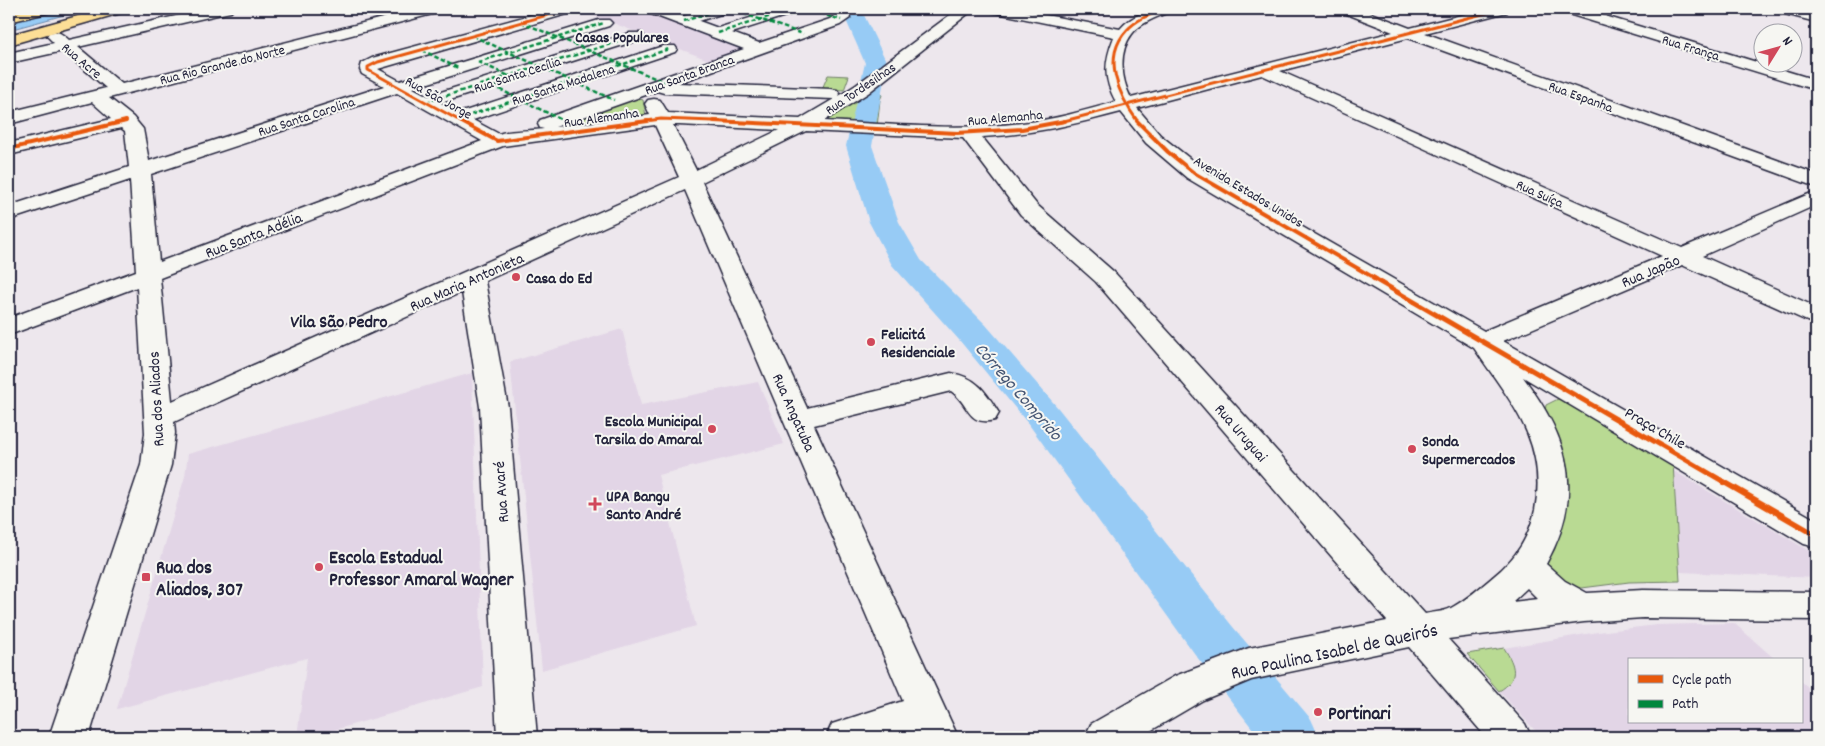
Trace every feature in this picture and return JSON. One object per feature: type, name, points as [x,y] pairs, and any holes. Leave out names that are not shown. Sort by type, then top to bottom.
[{"type":"highway","points":[[9,17],[34,9]]},
{"type":"highway","points":[[9,17],[46,9]]},
{"type":"highway","points":[[9,36],[104,9]]},
{"type":"highway","points":[[9,40],[118,9]]},
{"type":"street","points":[[9,58],[226,9]]},
{"type":"street","name":"Rua Rio Grande do Norte","points":[[9,118],[435,9]]},
{"type":"street","points":[[422,50],[568,9],[669,49],[714,73]]},
{"type":"street","points":[[653,9],[760,48]]},
{"type":"street","points":[[684,21],[722,9]]},
{"type":"street","points":[[730,9],[803,34]]},
{"type":"street","points":[[718,33],[793,9]]},
{"type":"street","points":[[807,9],[841,14]]},
{"type":"street","name":"Rua Tordesilhas","points":[[691,180],[804,125],[862,89],[967,9]]},
{"type":"street","points":[[996,9],[1123,34],[1134,24],[1164,9]]},
{"type":"street","name":"Rua Espanha","points":[[1347,9],[1408,33],[1816,181]]},
{"type":"street","name":"Rua Alemanha","points":[[497,141],[563,124],[661,119],[969,133],[1036,128],[1122,99],[1163,96],[1502,9]]},
{"type":"street","name":"Rua França","points":[[1567,9],[1816,84]]},
{"type":"street","points":[[1782,9],[1816,18]]},
{"type":"street","name":"Rua Santa Branca","points":[[563,124],[614,100],[714,73],[760,48],[803,34],[841,14]]},
{"type":"street","points":[[521,22],[622,65],[660,89],[831,94]]},
{"type":"street","name":"Rua Santa Carolina","points":[[9,212],[604,23]]},
{"type":"street","name":"Rua Acre","points":[[47,29],[65,45],[107,93]]},
{"type":"street","name":"Avenida Estados Unidos","points":[[1123,34],[1114,60],[1114,76],[1122,99],[1149,134],[1184,166],[1482,341]]},
{"type":"street","points":[[473,36],[614,100]]},
{"type":"street","name":"Rua Santa Cecília","points":[[426,102],[636,36]]},
{"type":"street","name":"Rua Santa Madalena","points":[[458,119],[669,49]]},
{"type":"street","points":[[422,50],[458,68]]},
{"type":"street","name":"Rua São Jorge","points":[[422,50],[372,64],[368,67],[370,72],[497,141]]},
{"type":"street","points":[[478,62],[509,76]]},
{"type":"street","name":"Rua Suíça","points":[[1264,70],[1816,316]]},
{"type":"street","points":[[487,83],[563,124]]},
{"type":"street","name":"Rua Angatuba","points":[[660,89],[661,119],[691,180],[932,724]]},
{"type":"street","name":"Rua dos Aliados","points":[[69,737],[156,465],[160,433],[140,170],[134,129],[126,121],[107,93]]},
{"type":"street","points":[[9,149],[126,121]]},
{"type":"street","name":"Rua Uruguai","points":[[969,133],[1029,210],[1105,277],[1511,737]]},
{"type":"street","name":"Rua Santa Adélia","points":[[9,327],[497,141]]},
{"type":"street","name":"Rua Maria Antonieta","points":[[158,418],[691,180]]},
{"type":"street","name":"Rua Japão","points":[[1482,341],[1683,256],[1816,197]]},
{"type":"street","name":"Rua Avaré","points":[[472,278],[494,407],[517,737]]},
{"type":"street","points":[[1459,622],[1518,576],[1528,565],[1543,541],[1554,491],[1555,472],[1545,436],[1526,401],[1482,341]]},
{"type":"street","name":"Praça Chile","points":[[1482,341],[1578,395],[1816,535]]},
{"type":"street","points":[[798,420],[951,382],[958,382],[966,388],[985,413]]},
{"type":"street","points":[[1526,401],[1543,392],[1578,395]]},
{"type":"street","points":[[1528,565],[1543,584],[1563,598],[1584,608]]},
{"type":"street","points":[[1459,622],[1584,608],[1686,603],[1816,606]]},
{"type":"street","name":"Rua Paulina Isabel de Queirós","points":[[1104,737],[1163,702],[1213,677],[1249,664],[1459,622]]},
{"type":"street","points":[[846,737],[932,724]]},
{"type":"shaded area","points":[[590,9],[642,9],[748,48],[711,61],[582,11]]},
{"type":"shaded area","name":"UPA Bangu Santo André","points":[[622,329],[641,405],[758,382],[784,444],[658,475],[696,626],[542,670],[510,362]]},
{"type":"shaded area","name":"Escola Estadual Professor Amaral Wagner","points":[[472,373],[483,687],[310,737],[297,737],[307,658],[117,709],[185,476],[188,454]]},
{"type":"shaded area","points":[[1674,471],[1816,555],[1816,578],[1680,572]]},
{"type":"shaded area","points":[[1734,623],[1774,658],[1628,658],[1628,724],[1802,724],[1802,682],[1816,694],[1816,737],[1541,737],[1499,691],[1508,686],[1513,678],[1512,660],[1504,648],[1598,632],[1657,625]]},
{"type":"green space","points":[[828,75],[849,76],[844,90],[822,89]]},
{"type":"green space","points":[[873,89],[882,95],[877,127],[818,124]]},
{"type":"green space","points":[[635,97],[643,100],[646,116],[567,126],[566,124],[566,121]]},
{"type":"green space","points":[[1558,399],[1567,401],[1673,463],[1680,581],[1629,582],[1574,589],[1543,567],[1545,411],[1546,405]]},
{"type":"green space","points":[[1504,648],[1511,660],[1514,671],[1510,682],[1499,691],[1467,654]]},
{"type":"water","points":[[54,9],[86,9],[9,30],[9,21]]},
{"type":"waterway","name":"Córrego Comprido","points":[[851,9],[876,63],[859,146],[884,222],[908,265],[973,333],[1044,417],[1215,642],[1292,737]]},
{"type":"marked path","points":[[684,21],[722,9]]},
{"type":"marked path","points":[[730,9],[803,34]]},
{"type":"marked path","points":[[718,33],[793,9]]},
{"type":"marked path","points":[[807,9],[841,20]]},
{"type":"marked path","points":[[521,22],[664,82]]},
{"type":"marked path","points":[[478,62],[604,23]]},
{"type":"marked path","points":[[473,36],[614,100]]},
{"type":"marked path","points":[[426,102],[636,36]]},
{"type":"marked path","points":[[458,119],[669,49]]},
{"type":"marked path","points":[[422,50],[458,68]]},
{"type":"marked path","points":[[478,62],[509,76]]},
{"type":"marked path","points":[[487,83],[560,119]]},
{"type":"cycle path","points":[[569,9],[378,62],[368,67],[368,70],[497,141],[661,119],[957,133],[1022,129],[1052,124],[1502,9]]},
{"type":"cycle path","points":[[1164,9],[1141,19],[1126,30],[1115,54],[1114,72],[1127,108],[1153,139],[1182,164],[1214,186],[1816,535]]},
{"type":"cycle path","points":[[9,149],[126,121]]},
{"type":"place","name":"Casa do Ed","points":[[516,277]]},
{"type":"place","name":"Felicitá Residenciale","points":[[871,342]]},
{"type":"place","name":"Escola Municipal Tarsila do Amaral","points":[[712,429]]},
{"type":"place","name":"Sonda Supermercados","points":[[1412,449]]},
{"type":"place","name":"UPA Bangu Santo André","points":[[595,504]]},
{"type":"place","name":"Escola Estadual Professor Amaral Wagner","points":[[319,567]]},
{"type":"place","name":"Rua dos Aliados, 307","points":[[146,577]]},
{"type":"place","name":"Portinari","points":[[1318,712]]},
{"type":"district","name":"Casas Populares","points":[[622,37]]},
{"type":"district","name":"Vila São Pedro","points":[[339,321]]}]
